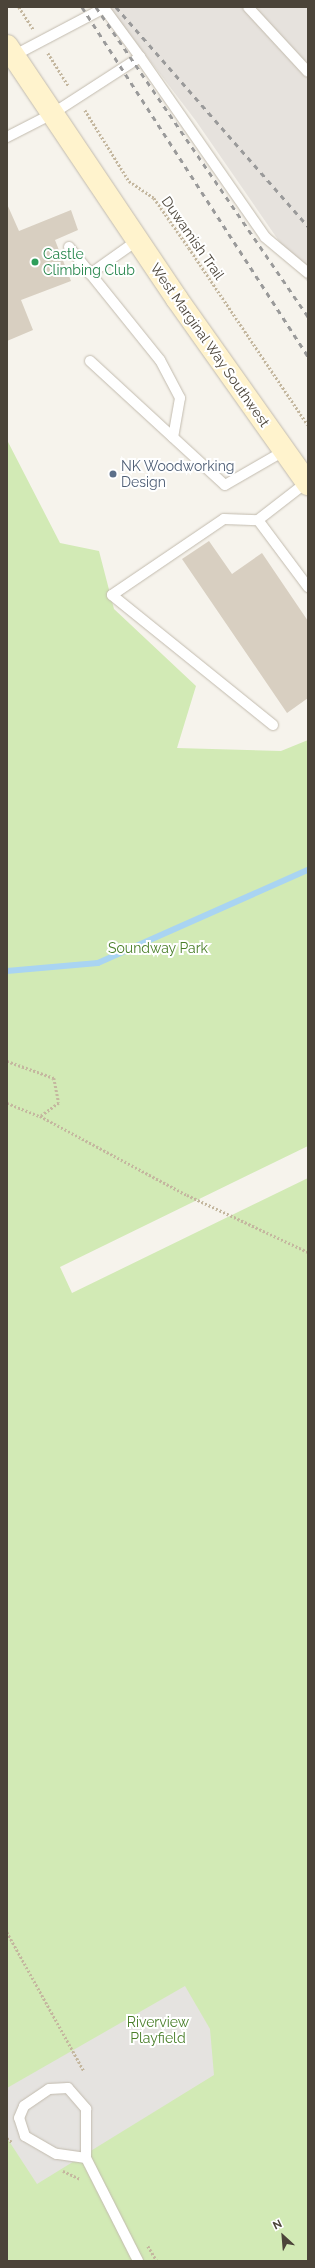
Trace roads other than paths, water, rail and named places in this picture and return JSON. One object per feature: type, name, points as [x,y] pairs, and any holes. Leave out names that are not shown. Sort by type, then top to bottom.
[{"type":"main road","name":"West Marginal Way Southwest","points":[[10,51],[138,240],[307,483]]},
{"type":"lane","points":[[248,7],[308,72]]},
{"type":"lane","points":[[10,51],[40,40],[104,8],[140,57],[265,237],[308,274]]},
{"type":"lane","points":[[7,137],[52,114],[76,97],[140,57]]},
{"type":"lane","points":[[90,274],[138,240]]},
{"type":"lane","points":[[69,247],[160,360],[180,398],[173,437]]},
{"type":"lane","points":[[90,361],[225,486],[284,451]]},
{"type":"lane","points":[[273,725],[112,595],[224,520],[258,520],[307,483]]},
{"type":"lane","points":[[258,520],[308,587]]},
{"type":"lane","points":[[86,2158],[56,2154],[25,2136],[19,2118],[24,2106],[49,2089],[68,2088],[86,2109],[86,2158],[138,2261]]},
{"type":"waterway","points":[[7,971],[98,963],[308,870]]},
{"type":"railway","points":[[82,7],[308,357]]},
{"type":"railway","points":[[96,7],[308,317]]},
{"type":"railway","points":[[116,7],[308,226]]},
{"type":"place","name":"Castle Climbing Club","points":[[35,262]]},
{"type":"place","name":"NK Woodworking Design","points":[[113,474]]},
{"type":"park label","name":"Soundway Park","points":[[158,948]]},
{"type":"park label","name":"Riverview Playfield","points":[[158,2030]]}]
